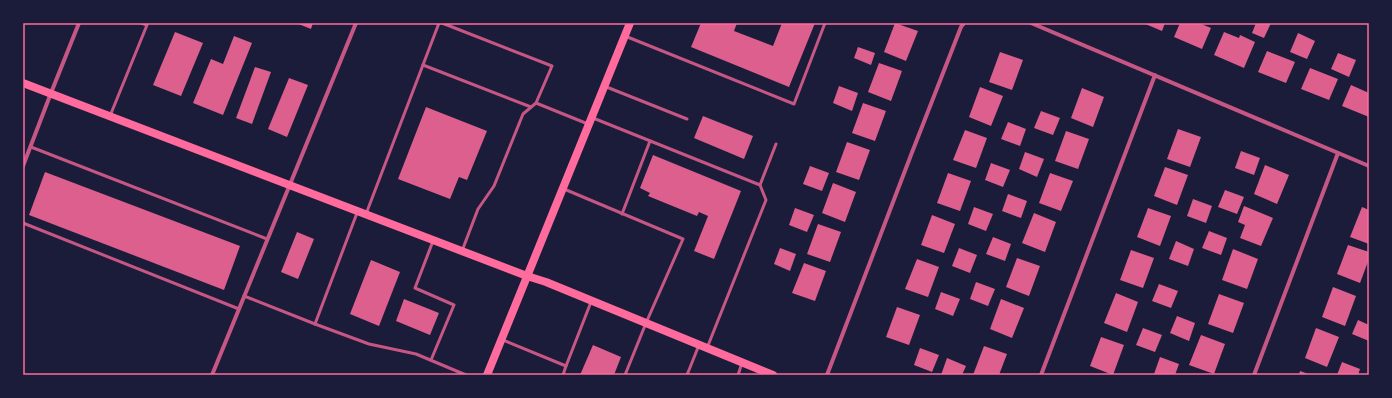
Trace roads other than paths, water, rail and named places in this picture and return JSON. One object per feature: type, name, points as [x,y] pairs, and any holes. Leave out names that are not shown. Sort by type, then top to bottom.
[{"type":"main road","points":[[487,375],[630,23]]},
{"type":"main road","points":[[23,82],[362,213],[546,282],[773,375]]},
{"type":"street","points":[[23,166],[80,23]]},
{"type":"street","points":[[212,375],[356,23]]},
{"type":"street","points":[[827,375],[911,155],[961,27],[964,23]]},
{"type":"street","points":[[1032,23],[1369,166]]},
{"type":"street","points":[[1043,28],[1045,23]]},
{"type":"street","points":[[1041,375],[1155,75]]},
{"type":"street","points":[[1254,375],[1338,153]]},
{"type":"lane","points":[[110,116],[147,25],[141,23]]},
{"type":"lane","points":[[315,324],[423,65],[439,23]]},
{"type":"lane","points":[[442,23],[552,66],[536,103],[523,114],[494,186],[478,209],[462,251]]},
{"type":"lane","points":[[625,36],[794,104],[825,23]]},
{"type":"lane","points":[[423,65],[530,108]]},
{"type":"lane","points":[[604,86],[687,119]]},
{"type":"lane","points":[[536,103],[650,141],[760,185]]},
{"type":"lane","points":[[622,214],[650,141]]},
{"type":"lane","points":[[707,348],[766,200],[760,185],[776,144]]},
{"type":"lane","points":[[30,147],[267,239]]},
{"type":"lane","points":[[563,188],[683,239],[625,375]]},
{"type":"lane","points":[[23,223],[239,309]]},
{"type":"lane","points":[[431,360],[454,304],[415,288],[434,240]]},
{"type":"lane","points":[[244,296],[369,344],[416,354],[466,375]]},
{"type":"lane","points":[[563,375],[591,300]]},
{"type":"lane","points":[[501,340],[566,366]]},
{"type":"lane","points":[[687,375],[699,345]]},
{"type":"lane","points":[[738,375],[742,363]]}]
